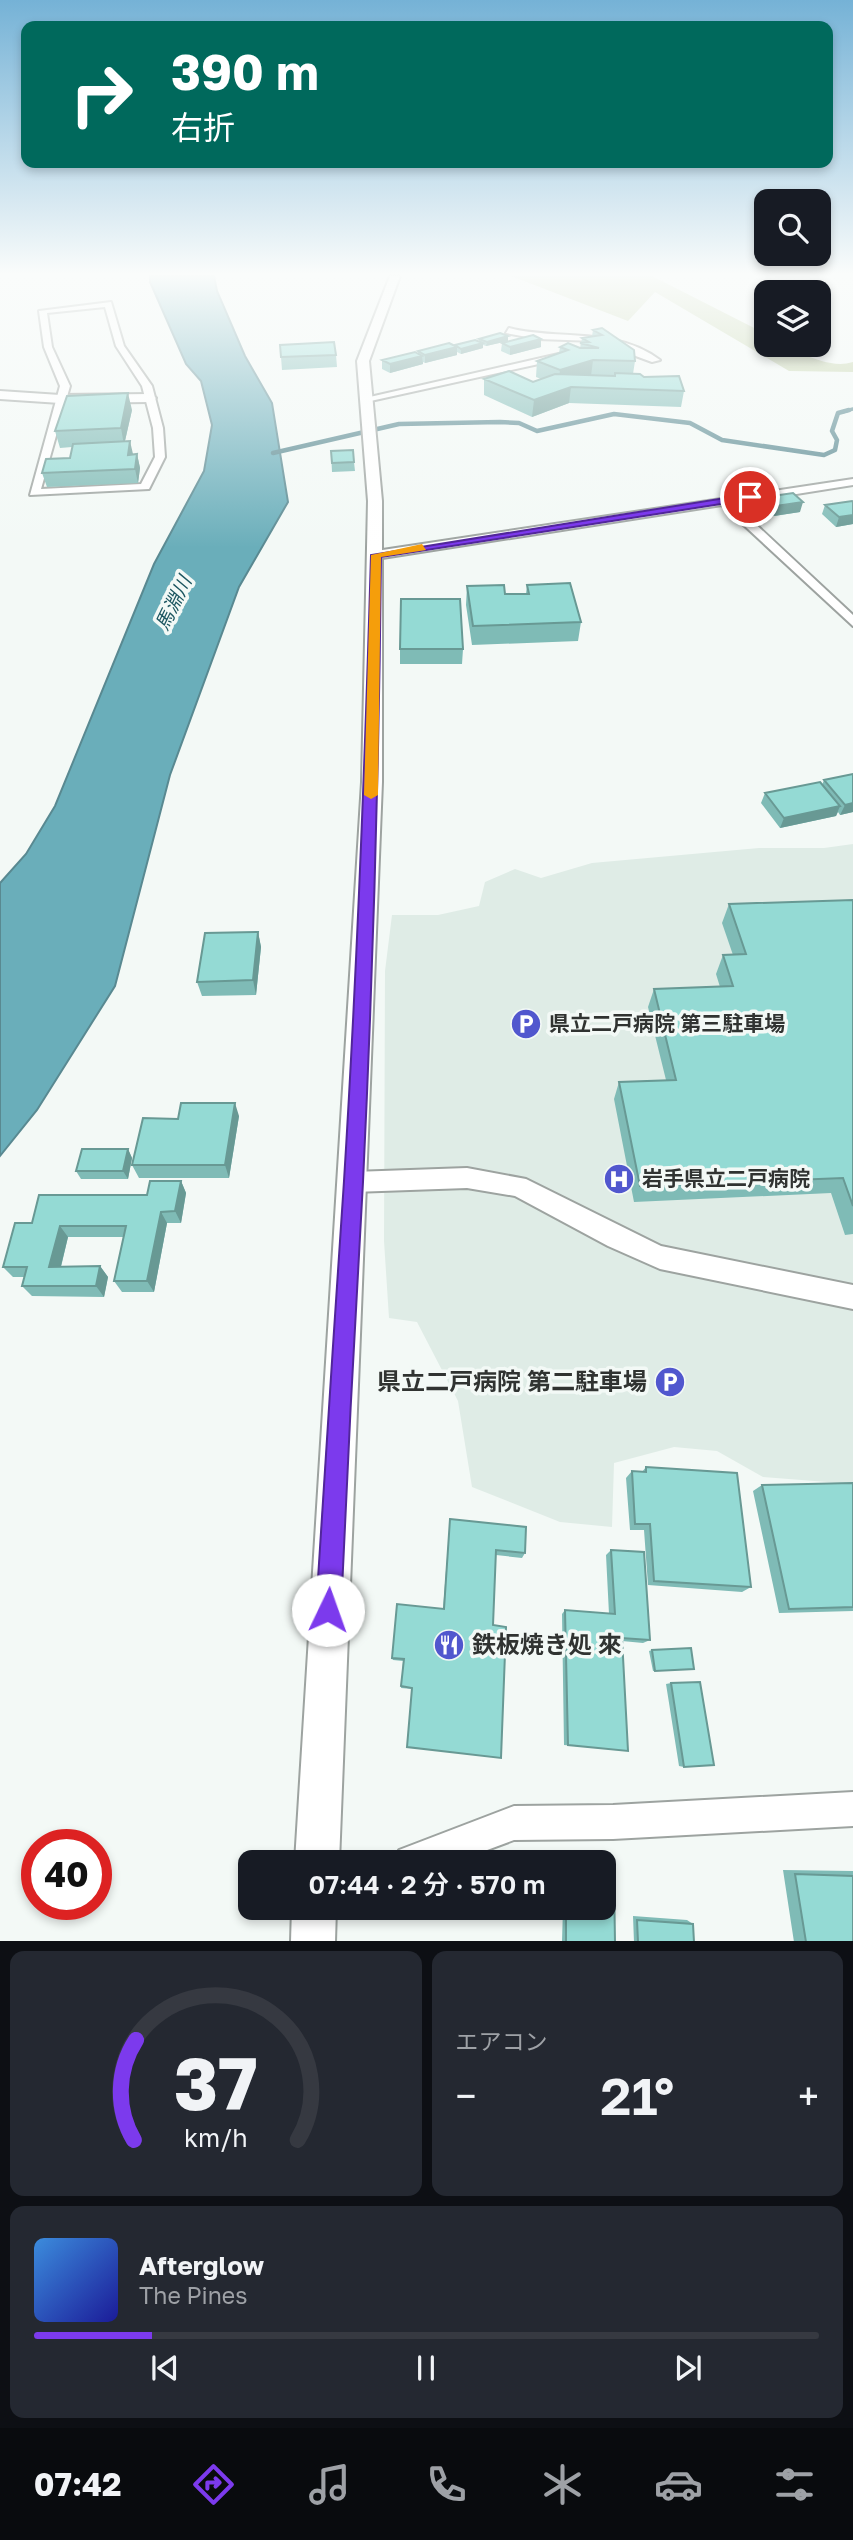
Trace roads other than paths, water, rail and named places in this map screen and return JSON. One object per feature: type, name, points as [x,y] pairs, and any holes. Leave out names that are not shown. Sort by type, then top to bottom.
[{"type":"street","points":[[56,367],[65,386],[34,493],[145,487],[160,457],[158,428],[147,386],[134,367]]},
{"type":"street","points":[[318,1850],[339,1387],[353,1182],[372,782],[376,555],[363,367]]},
{"type":"street","points":[[366,399],[506,367]]},
{"type":"street","points":[[0,396],[60,399],[150,398]]},
{"type":"street","points":[[376,555],[853,482]]},
{"type":"street","points":[[724,501],[853,622]]},
{"type":"street","points":[[353,1182],[467,1178],[518,1186],[616,1238],[660,1257],[853,1297]]},
{"type":"street","points":[[443,1850],[514,1823],[613,1822],[853,1808]]},
{"type":"water","name":"馬淵川","points":[[188,367],[251,367],[272,403],[288,502],[239,587],[170,775],[115,986],[37,1110],[0,1156],[0,883],[26,854],[55,806],[154,564],[204,471],[212,425],[201,381]]},
{"type":"waterway","points":[[842,412],[853,409]]},
{"type":"waterway","points":[[273,453],[399,424],[500,422],[519,423],[537,431],[614,414],[690,423],[722,440],[824,455],[835,450],[837,440],[832,431],[838,413],[849,410]]},
{"type":"place","name":"県立二戸病院 第三駐車場","points":[[526,1024]]},
{"type":"place","name":"岩手県立二戸病院","points":[[619,1179]]},
{"type":"place","name":"県立二戸病院 第二駐車場","points":[[670,1382]]},
{"type":"place","name":"鉄板焼き処 來","points":[[449,1645]]}]
